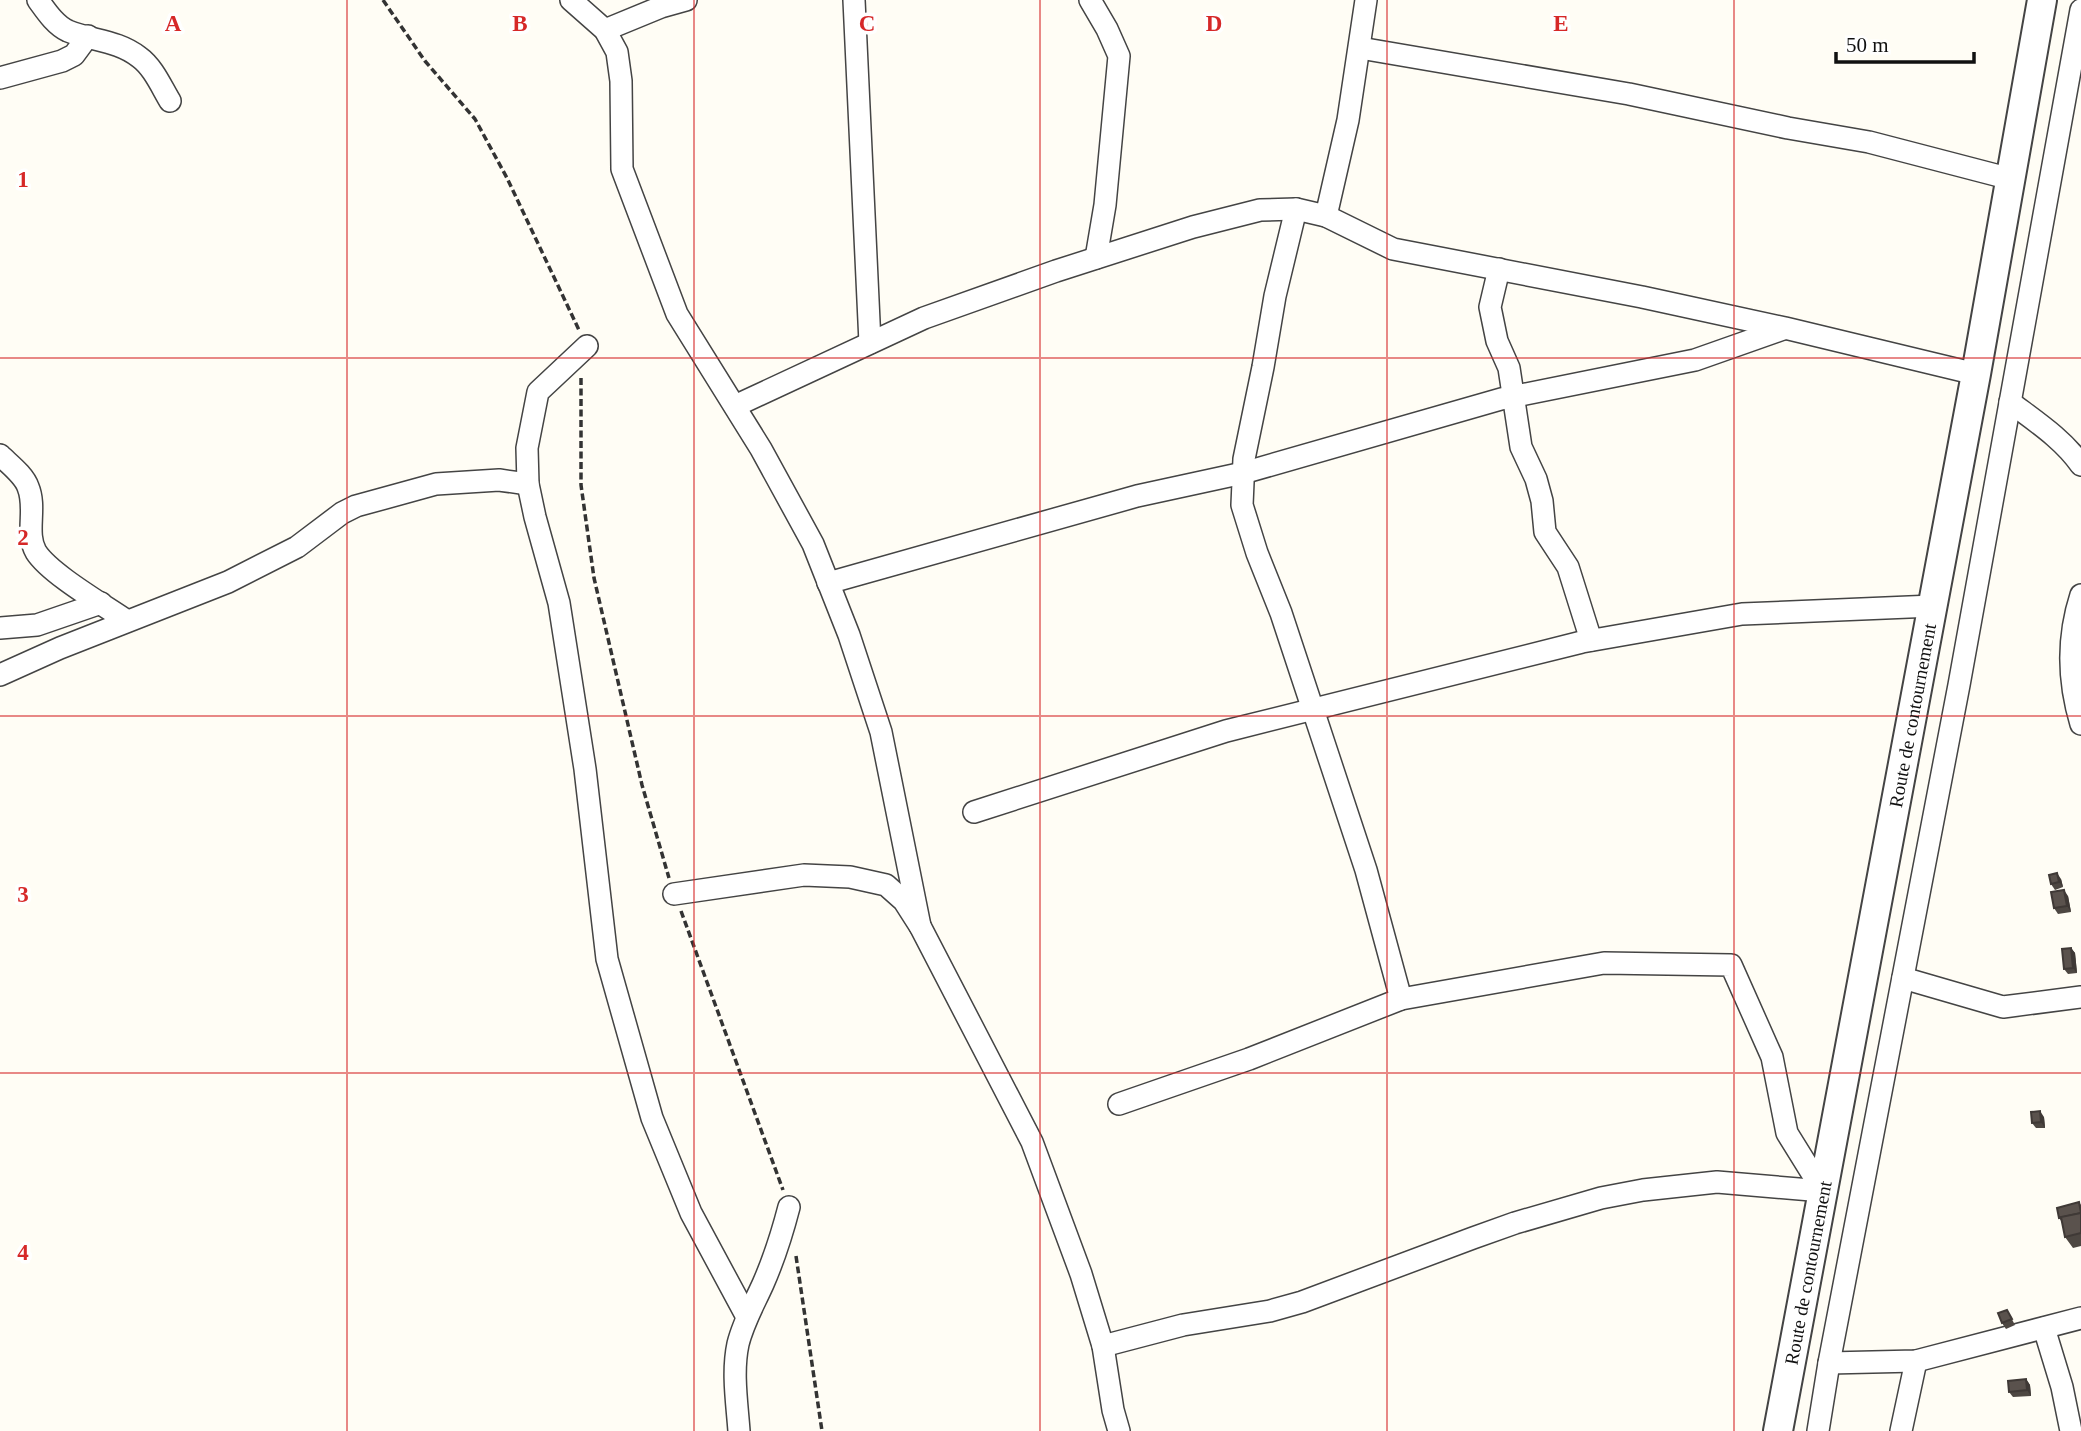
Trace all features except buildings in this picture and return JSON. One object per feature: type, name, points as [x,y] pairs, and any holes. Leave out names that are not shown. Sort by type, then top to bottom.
[{"type":"street","points":[[38,0],[53,19],[67,30],[112,42],[137,55],[146,62],[170,101]]},
{"type":"street","points":[[571,0],[605,30],[617,52],[621,81],[622,169],[677,314],[761,449],[813,544],[849,635],[881,732],[920,926]]},
{"type":"street","points":[[605,30],[661,7],[686,0]]},
{"type":"street","points":[[853,0],[870,343]]},
{"type":"street","points":[[1090,0],[1119,56],[1107,191],[1096,258]]},
{"type":"street","points":[[1326,216],[1348,120],[1367,0]]},
{"type":"street","name":"Route de contournement","points":[[1778,1431],[1976,374],[2042,0]]},
{"type":"street","points":[[1818,1431],[1959,685],[2081,10]]},
{"type":"street","points":[[0,78],[62,61],[74,55],[88,36]]},
{"type":"street","points":[[1360,48],[1629,94],[1788,128],[1869,142],[2011,179]]},
{"type":"street","points":[[735,406],[925,318],[1193,227],[1260,210],[1296,209],[1326,216],[1393,249],[1785,328],[1976,374]]},
{"type":"street","points":[[1296,209],[1275,296],[1244,459],[1242,505],[1257,553],[1281,613],[1366,870],[1401,999]]},
{"type":"street","points":[[1499,269],[1490,307],[1497,341],[1509,368],[1521,447],[1536,479],[1542,501],[1545,532],[1568,567],[1591,640]]},
{"type":"street","points":[[828,583],[1137,496],[1243,473],[1514,396],[1695,360],[1785,328]]},
{"type":"street","points":[[587,346],[538,393],[527,448],[528,484],[534,517],[559,603],[585,769],[607,958],[652,1118],[691,1213],[747,1317]]},
{"type":"street","points":[[2010,402],[2049,431],[2073,454],[2081,466]]},
{"type":"street","points":[[0,455],[28,486],[33,519],[31,538],[36,552],[48,566],[127,621]]},
{"type":"street","points":[[0,675],[60,648],[228,582],[298,547],[342,513],[356,506],[436,484],[499,480],[528,484]]},
{"type":"street","points":[[2081,595],[2071,643],[2070,674],[2074,703],[2081,724]]},
{"type":"street","points":[[0,628],[37,625],[101,603]]},
{"type":"street","points":[[974,812],[1226,731],[1591,640],[1742,614],[1933,606]]},
{"type":"street","points":[[674,894],[804,875],[850,877],[886,885],[904,901],[920,926],[1032,1142],[1081,1275],[1102,1346],[1119,1431]]},
{"type":"street","points":[[1119,1104],[1248,1059],[1401,999],[1604,963],[1731,965],[1772,1057],[1787,1133],[1823,1191]]},
{"type":"street","points":[[1903,978],[2003,1007],[2081,997]]},
{"type":"street","points":[[1102,1346],[1183,1325],[1260,1313],[1302,1302],[1515,1223],[1601,1198],[1643,1190],[1717,1182],[1823,1191]]},
{"type":"street","points":[[739,1431],[735,1385],[738,1347],[747,1317],[780,1241],[789,1207]]},
{"type":"street","points":[[1829,1363],[1916,1361],[2081,1318]]},
{"type":"street","points":[[2044,1328],[2062,1387],[2071,1431]]},
{"type":"street","points":[[1900,1431],[1916,1361]]},
{"type":"path","points":[[383,0],[425,61],[475,119],[587,346],[580,381],[582,485],[594,578],[642,785],[674,894],[789,1207]]},
{"type":"path","points":[[795,1247],[822,1431]]}]
